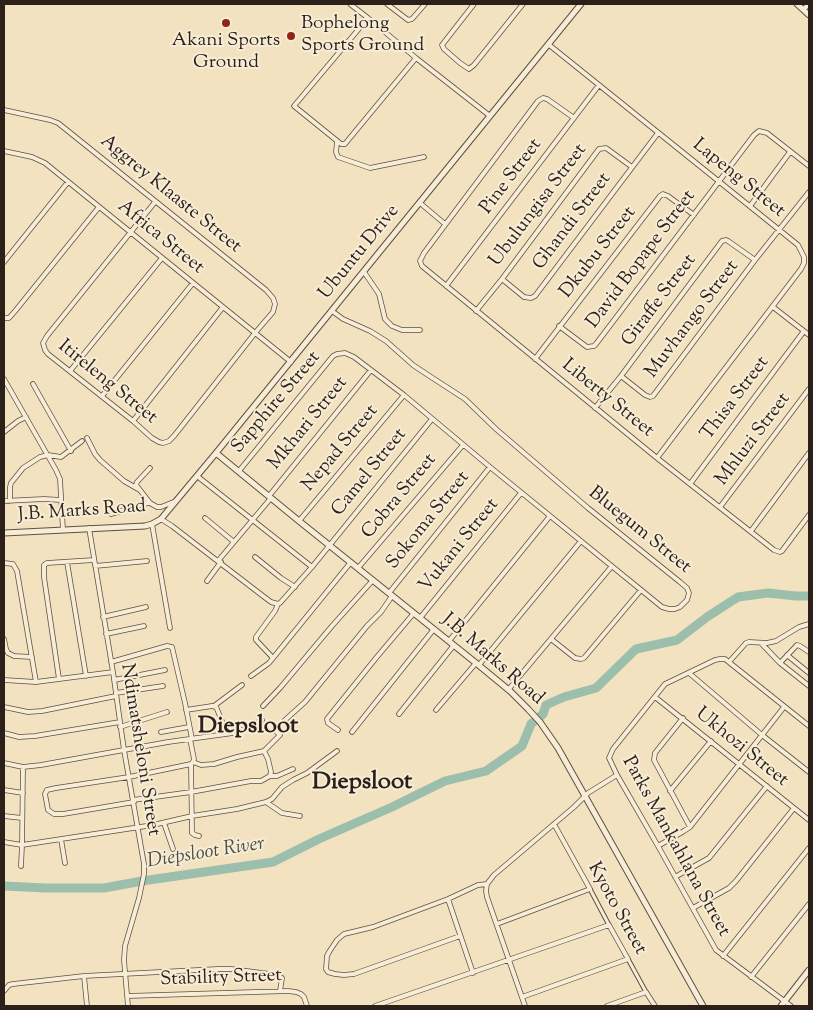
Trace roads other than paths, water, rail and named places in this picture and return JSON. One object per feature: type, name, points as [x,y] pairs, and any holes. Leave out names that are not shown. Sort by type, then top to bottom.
[{"type":"street","points":[[350,4],[490,116]]},
{"type":"street","points":[[387,4],[408,20],[412,19],[425,4]]},
{"type":"street","points":[[474,4],[442,45],[444,49],[469,69],[523,4]]},
{"type":"street","name":"Ubuntu Drive","points":[[161,518],[291,362],[581,4]]},
{"type":"street","points":[[797,4],[809,15]]},
{"type":"street","points":[[803,10],[809,5]]},
{"type":"street","points":[[368,18],[294,106],[337,142],[341,144],[347,142],[416,58]]},
{"type":"street","name":"Lapeng Street","points":[[548,44],[798,245],[802,252],[804,261],[801,269],[657,458]]},
{"type":"street","name":"Pine Street","points":[[446,286],[599,85]]},
{"type":"street","name":"Liberty Street","points":[[574,118],[547,99],[540,99],[424,253],[420,261],[423,268],[657,458],[774,550],[780,552],[809,515]]},
{"type":"street","name":"Aggrey Klaaste Street","points":[[4,110],[58,123],[272,296],[276,304],[273,312],[255,333]]},
{"type":"street","name":"David Bopape Street","points":[[560,326],[586,346],[594,346],[754,135],[759,131],[767,133],[790,152]]},
{"type":"street","name":"Ghandi Street","points":[[502,279],[524,297],[533,298],[658,133]]},
{"type":"street","points":[[337,142],[336,152],[338,157],[370,168],[424,157]]},
{"type":"street","name":"Ubulungisa Street","points":[[476,311],[600,149],[606,148],[632,167]]},
{"type":"street","name":"Africa Street","points":[[4,151],[37,159],[45,163],[291,362]]},
{"type":"street","points":[[750,206],[790,152],[809,166]]},
{"type":"street","points":[[4,262],[68,182]]},
{"type":"street","name":"Muvhango Street","points":[[621,376],[645,395],[653,396],[755,260],[809,192]]},
{"type":"street","name":"Dkubu Street","points":[[535,359],[660,196],[663,194],[668,196],[694,215]]},
{"type":"street","name":"Itireleng Street","points":[[155,202],[44,340],[43,347],[46,353],[156,440],[163,443],[169,441],[255,333]]},
{"type":"street","points":[[420,203],[446,224]]},
{"type":"street","points":[[4,318],[9,318],[16,310],[100,207]]},
{"type":"street","name":"Giraffe Street","points":[[595,408],[722,241],[728,241],[755,260]]},
{"type":"street","points":[[70,371],[162,258]]},
{"type":"street","points":[[364,272],[379,294],[385,319],[392,326],[402,330],[420,330]]},
{"type":"street","points":[[102,396],[193,283]]},
{"type":"street","points":[[133,421],[223,307]]},
{"type":"street","points":[[773,307],[809,334]]},
{"type":"street","name":"Bluegum Street","points":[[332,311],[343,319],[370,331],[428,376],[465,399],[496,429],[588,508],[687,588],[689,593],[687,600],[675,609],[662,607],[404,395],[350,354],[337,354]]},
{"type":"street","name":"Thisa Street","points":[[690,484],[804,331]]},
{"type":"street","name":"Sapphire Street","points":[[239,472],[337,354]]},
{"type":"street","name":"Mkhari Street","points":[[207,580],[234,542],[371,370]]},
{"type":"street","points":[[4,382],[48,455],[60,479],[63,530]]},
{"type":"street","points":[[33,384],[70,451]]},
{"type":"street","name":"Mhluzi Street","points":[[720,507],[809,389]]},
{"type":"street","name":"Nepad Street","points":[[299,521],[404,395]]},
{"type":"street","points":[[4,432],[26,417]]},
{"type":"street","name":"Camel Street","points":[[273,658],[256,639],[258,632],[275,611],[278,604],[284,600],[312,567],[432,419]]},
{"type":"street","points":[[87,438],[100,460],[124,481],[138,489],[150,503],[161,507],[176,501]]},
{"type":"street","points":[[10,501],[11,483],[27,464],[48,455],[61,457],[82,441]]},
{"type":"street","name":"Cobra Street","points":[[358,568],[463,445]]},
{"type":"street","name":"J.B. Marks Road","points":[[216,453],[478,664],[508,690],[540,722],[558,748],[703,1006]]},
{"type":"street","points":[[751,531],[809,453]]},
{"type":"street","name":"Sokoma Street","points":[[285,720],[305,702],[367,626],[381,612],[390,594],[490,467]]},
{"type":"street","points":[[138,489],[137,482],[150,468]]},
{"type":"street","points":[[197,476],[312,567]]},
{"type":"street","name":"Vukani Street","points":[[420,618],[521,492]]},
{"type":"street","points":[[4,501],[61,500]]},
{"type":"street","points":[[111,514],[150,503]]},
{"type":"street","points":[[399,714],[550,516]]},
{"type":"street","points":[[161,518],[263,596],[278,604]]},
{"type":"street","name":"J.B. Marks Road","points":[[4,533],[145,526],[161,518]]},
{"type":"street","points":[[205,518],[234,542]]},
{"type":"street","points":[[152,524],[170,628]]},
{"type":"street","name":"Ndimatsheloni Street","points":[[89,528],[128,777],[144,864],[144,874],[125,946],[124,960],[128,1006]]},
{"type":"street","points":[[436,710],[478,664],[581,541]]},
{"type":"street","points":[[255,557],[281,578],[295,586]]},
{"type":"street","points":[[59,680],[43,571],[44,565],[47,563],[94,560]]},
{"type":"street","points":[[95,566],[147,561]]},
{"type":"street","points":[[67,562],[86,676]]},
{"type":"street","points":[[251,676],[273,658],[351,562]]},
{"type":"street","points":[[4,563],[13,564],[17,571],[36,682]]},
{"type":"street","points":[[508,690],[612,566]]},
{"type":"street","points":[[263,706],[373,580]]},
{"type":"street","points":[[551,639],[575,658],[584,658],[641,590]]},
{"type":"street","points":[[104,617],[146,607]]},
{"type":"street","points":[[338,730],[328,723],[327,719],[414,613]]},
{"type":"street","points":[[809,624],[776,641],[746,643],[729,662],[809,726]]},
{"type":"street","points":[[804,625],[809,629]]},
{"type":"street","points":[[106,634],[144,626]]},
{"type":"street","points":[[352,732],[434,629]]},
{"type":"street","points":[[4,639],[8,653],[14,656],[32,657]]},
{"type":"street","points":[[761,643],[780,663],[809,686]]},
{"type":"street","points":[[780,663],[797,645],[809,652]]},
{"type":"street","points":[[111,662],[167,646],[172,647],[186,710],[194,759],[192,763],[191,792],[192,833],[195,836],[199,836]]},
{"type":"street","points":[[787,656],[809,673]]},
{"type":"street","name":"Parks Mankahlana Street","points":[[729,662],[725,659],[715,660],[665,684],[613,749],[610,754],[610,761],[693,908],[710,942],[723,956],[783,1004],[791,1006]]},
{"type":"street","points":[[114,680],[165,670]]},
{"type":"street","points":[[4,680],[36,682],[113,672]]},
{"type":"street","points":[[689,673],[809,772]]},
{"type":"street","points":[[186,710],[214,706],[242,685]]},
{"type":"street","points":[[4,708],[28,712],[42,711],[164,686]]},
{"type":"street","name":"Ukhozi Street","points":[[655,697],[809,820]]},
{"type":"street","points":[[214,706],[227,734]]},
{"type":"street","points":[[658,846],[690,827],[784,707]]},
{"type":"street","points":[[4,733],[19,737],[35,736],[120,724],[167,712]]},
{"type":"street","points":[[683,718],[655,753],[654,757],[655,764],[690,827]]},
{"type":"street","points":[[4,763],[23,767],[41,765],[168,742],[227,734],[248,728],[262,720]]},
{"type":"street","points":[[270,726],[280,735],[264,752],[231,758],[214,764],[201,765],[192,763],[128,777],[49,790],[45,794],[47,807],[51,813],[58,814],[252,780],[261,781],[270,776],[277,776],[293,769]]},
{"type":"street","points":[[162,732],[189,727]]},
{"type":"street","points":[[670,791],[710,741]]},
{"type":"street","points":[[4,842],[22,845],[164,823],[266,802],[272,799],[282,787],[307,773],[337,751]]},
{"type":"street","points":[[264,752],[270,766],[270,776]]},
{"type":"street","points":[[21,866],[23,767]]},
{"type":"street","points":[[526,1006],[487,897],[487,884],[494,875],[574,808],[585,796],[617,775]]},
{"type":"street","points":[[675,877],[709,858],[767,786]]},
{"type":"street","points":[[4,790],[22,793]]},
{"type":"street","points":[[266,802],[282,813],[300,816]]},
{"type":"street","points":[[693,908],[729,888],[794,808]]},
{"type":"street","points":[[4,816],[22,818]]},
{"type":"street","points":[[164,823],[173,849]]},
{"type":"street","name":"Kyoto Street","points":[[554,824],[655,1006]]},
{"type":"street","points":[[61,839],[65,863]]},
{"type":"street","points":[[723,956],[809,848]]},
{"type":"street","points":[[460,936],[360,972],[344,975],[330,972],[326,969],[328,952],[340,936],[348,932],[373,927],[448,899],[473,886],[487,884]]},
{"type":"street","points":[[497,924],[590,889]]},
{"type":"street","points":[[448,899],[473,973]]},
{"type":"street","points":[[751,977],[809,904]]},
{"type":"street","points":[[375,1006],[609,924]]},
{"type":"street","points":[[522,997],[628,959]]},
{"type":"street","points":[[5,989],[10,984],[84,976],[231,969],[281,976],[280,991]]},
{"type":"street","points":[[783,1004],[809,970]]},
{"type":"street","points":[[84,976],[87,1006]]},
{"type":"street","name":"Stability Street","points":[[127,996],[280,991],[301,994],[307,1006]]},
{"type":"street","points":[[607,1006],[646,992]]},
{"type":"waterway","name":"Diepsloot River","points":[[4,886],[104,888],[273,862],[445,781],[486,771],[522,746],[531,724],[543,714],[546,705],[564,697],[596,688],[636,649],[677,640],[707,617],[738,597],[768,593],[809,596]]},
{"type":"place","name":"Akani Sports Ground","points":[[226,23]]},
{"type":"place","name":"Bophelong Sports Ground","points":[[291,36]]},
{"type":"district","name":"Diepsloot","points":[[248,728]]},
{"type":"district","name":"Diepsloot","points":[[362,784]]}]
